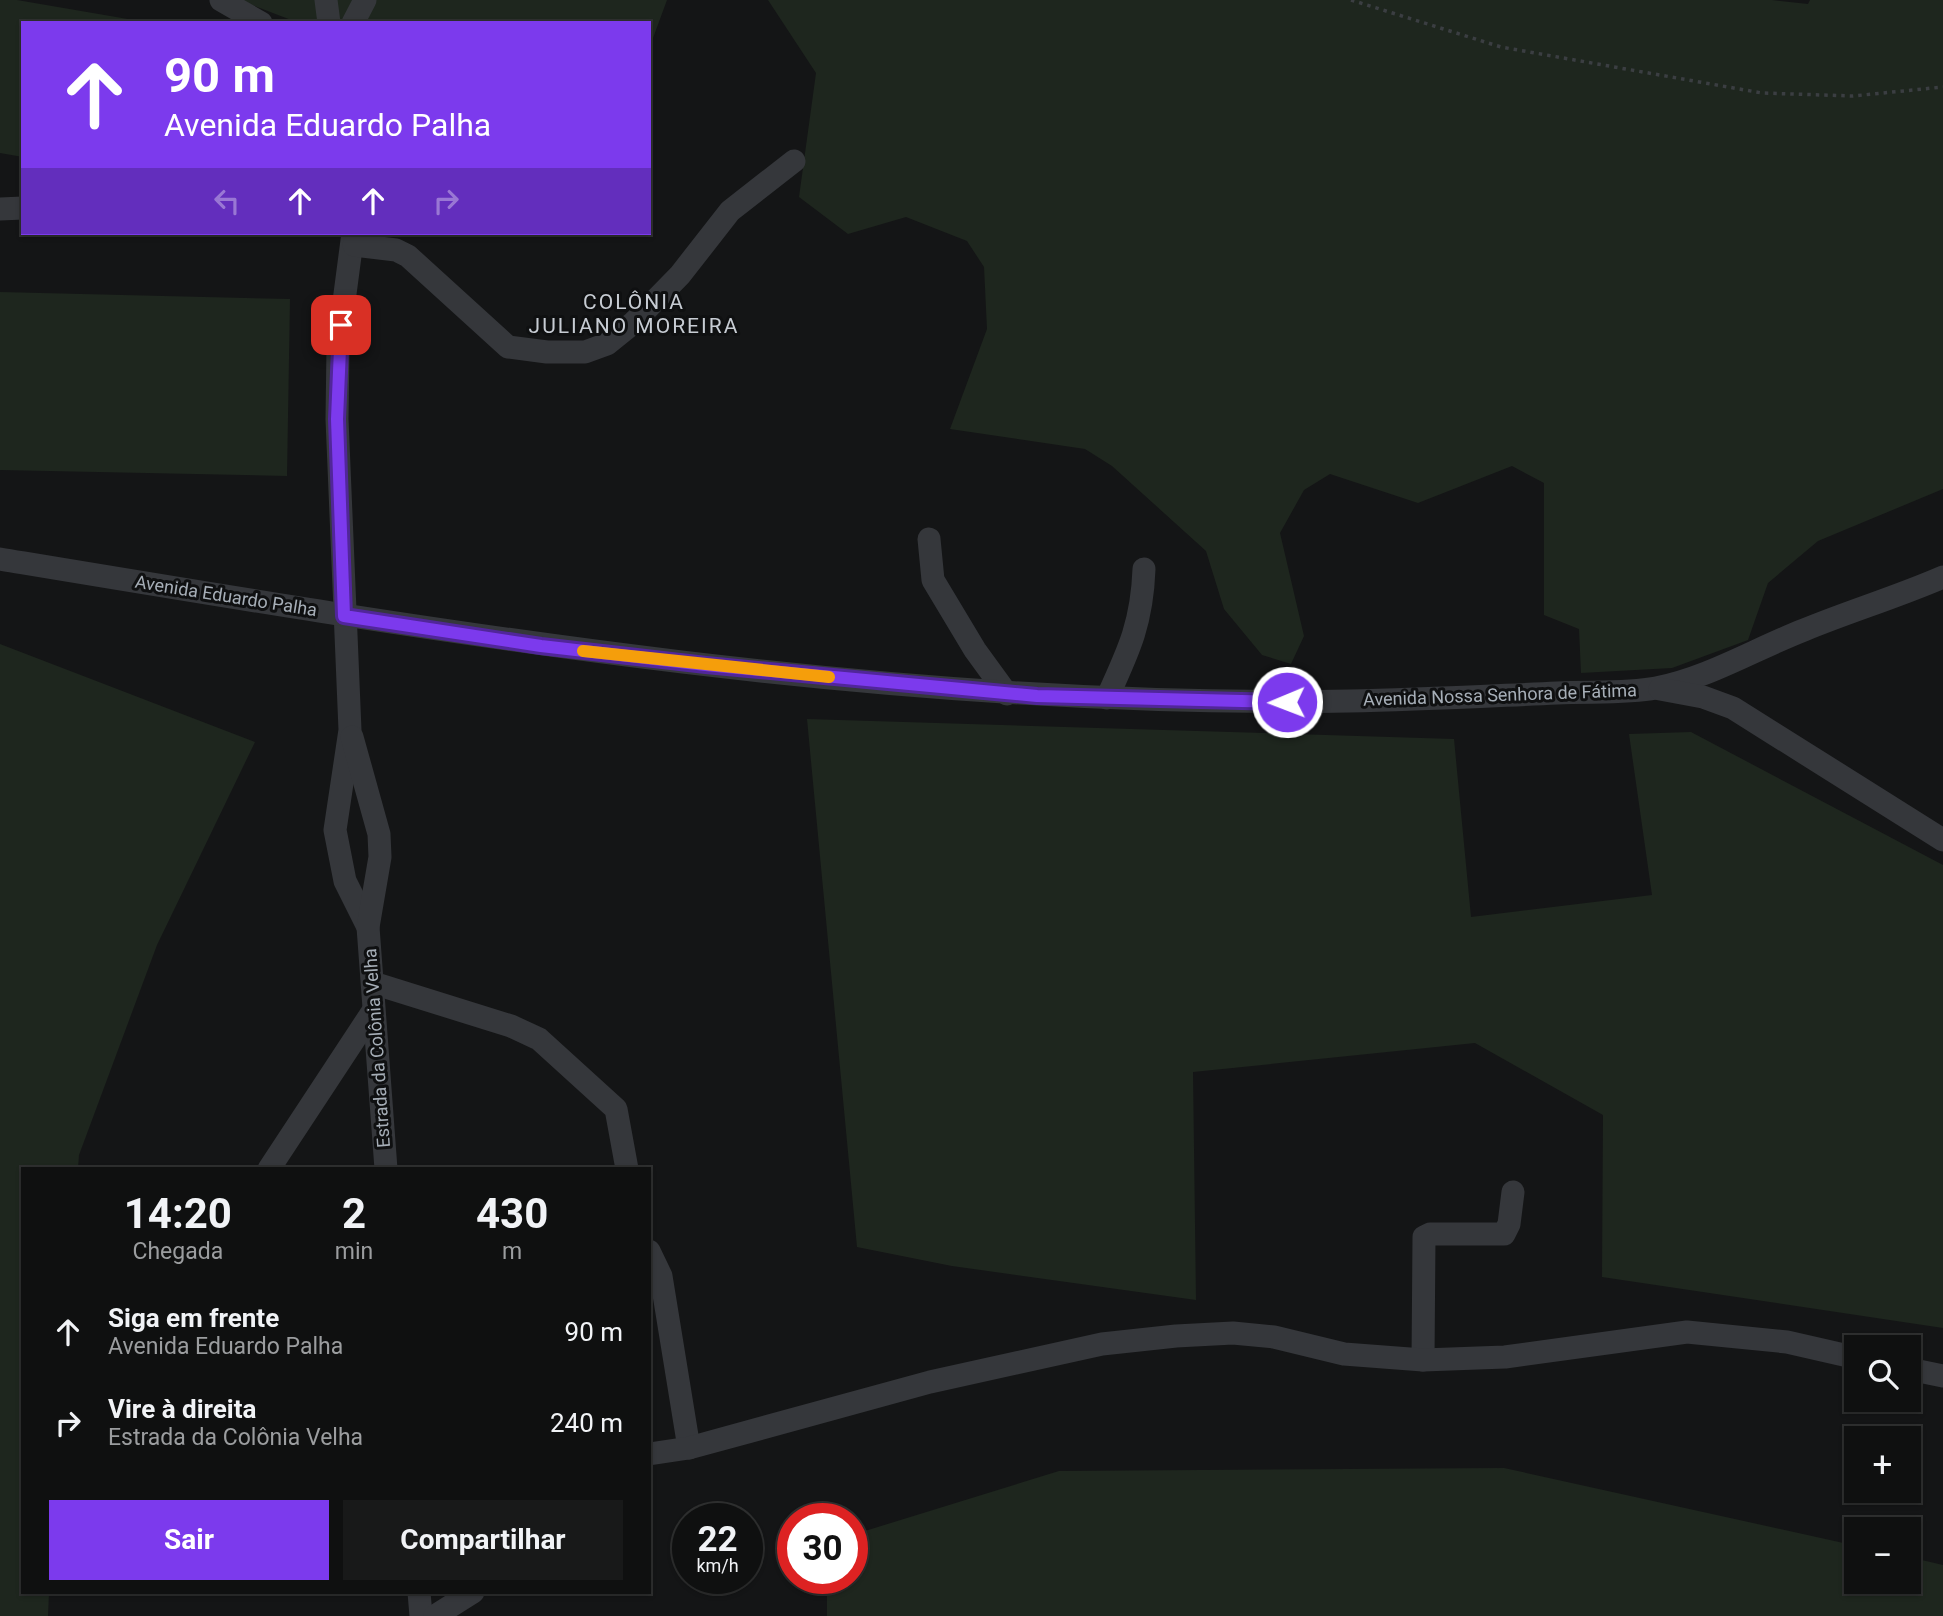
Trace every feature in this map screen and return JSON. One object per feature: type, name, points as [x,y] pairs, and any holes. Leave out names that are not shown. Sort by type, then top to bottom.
[{"type":"street","points":[[221,0],[258,21]]},
{"type":"street","points":[[326,0],[329,21]]},
{"type":"street","points":[[354,21],[365,0]]},
{"type":"street","points":[[353,239],[396,250],[408,256],[508,346],[547,352],[585,352],[607,344],[633,323],[680,275],[730,211],[794,161]]},
{"type":"street","points":[[0,209],[21,208]]},
{"type":"street","name":"Estrada da Colônia Velha","points":[[353,239],[341,325],[337,383],[350,730],[335,830],[345,881],[368,927]]},
{"type":"street","points":[[929,539],[933,580],[975,650],[1007,694]]},
{"type":"street","name":"Avenida Eduardo Palha","points":[[0,559],[541,646],[706,665],[1037,696]]},
{"type":"street","points":[[1107,698],[1132,645],[1138,624],[1144,569]]},
{"type":"street","name":"Avenida Nossa Senhora de Fátima","points":[[1037,696],[1234,703],[1418,700],[1654,688],[1707,672],[1803,630],[1943,578]]},
{"type":"street","points":[[1654,688],[1703,697],[1733,708],[1943,840]]},
{"type":"street","name":"Estrada da Colônia Velha","points":[[350,730],[379,834],[380,857],[368,927],[386,1167]]},
{"type":"street","points":[[373,984],[511,1026],[538,1039],[616,1110],[627,1167]]},
{"type":"street","points":[[270,1167],[373,1011]]},
{"type":"street","points":[[1423,1360],[1424,1237],[1430,1234],[1504,1234],[1509,1224],[1513,1192]]},
{"type":"street","points":[[651,1255],[661,1276],[669,1451],[930,1382],[1102,1343],[1233,1333],[1274,1337],[1344,1354],[1423,1360],[1505,1357],[1687,1332],[1787,1342],[1844,1355]]},
{"type":"street","points":[[1921,1371],[1943,1376]]},
{"type":"street","points":[[419,1594],[421,1616]]},
{"type":"street","points":[[435,1616],[469,1594]]},
{"type":"path","points":[[1351,0],[1501,47],[1762,93],[1853,96],[1943,87]]},
{"type":"shaded area","points":[[0,0],[17,0],[139,21],[21,21],[21,157],[0,153]]},
{"type":"shaded area","points":[[239,0],[667,0],[651,44],[651,21],[294,21]]},
{"type":"shaded area","points":[[768,0],[1772,0],[1808,4],[1810,0],[1943,0],[1943,489],[1818,541],[1768,583],[1748,640],[1672,668],[1581,673],[1579,629],[1544,615],[1544,483],[1512,466],[1418,503],[1330,474],[1304,490],[1280,533],[1304,636],[1291,664],[1262,655],[1224,609],[1206,551],[1112,466],[1085,449],[950,429],[987,329],[984,267],[967,241],[906,217],[848,234],[799,197],[816,73]]},
{"type":"shaded area","points":[[0,292],[290,299],[287,476],[0,470]]},
{"type":"shaded area","points":[[0,644],[255,742],[157,945],[79,1155],[78,1167],[21,1167],[21,1594],[49,1594],[48,1616],[0,1616]]},
{"type":"shaded area","points":[[807,719],[1454,739],[1471,917],[1652,895],[1629,734],[1691,732],[1943,865],[1943,1328],[1602,1277],[1603,1115],[1475,1043],[1193,1072],[1196,1300],[952,1266],[857,1247]]},
{"type":"shaded area","points":[[1504,1468],[1844,1543],[1844,1594],[1921,1594],[1921,1560],[1943,1565],[1943,1616],[827,1616],[827,1594],[868,1594],[868,1530],[1059,1471]]},
{"type":"slow traffic","points":[[583,651],[829,677]]},
{"type":"district","name":"COLÔNIA JULIANO MOREIRA","points":[[634,314]]},
{"type":"route","points":[[341,325],[337,419],[344,616],[541,646],[761,671],[1037,696],[1234,703],[1287,702]]}]
